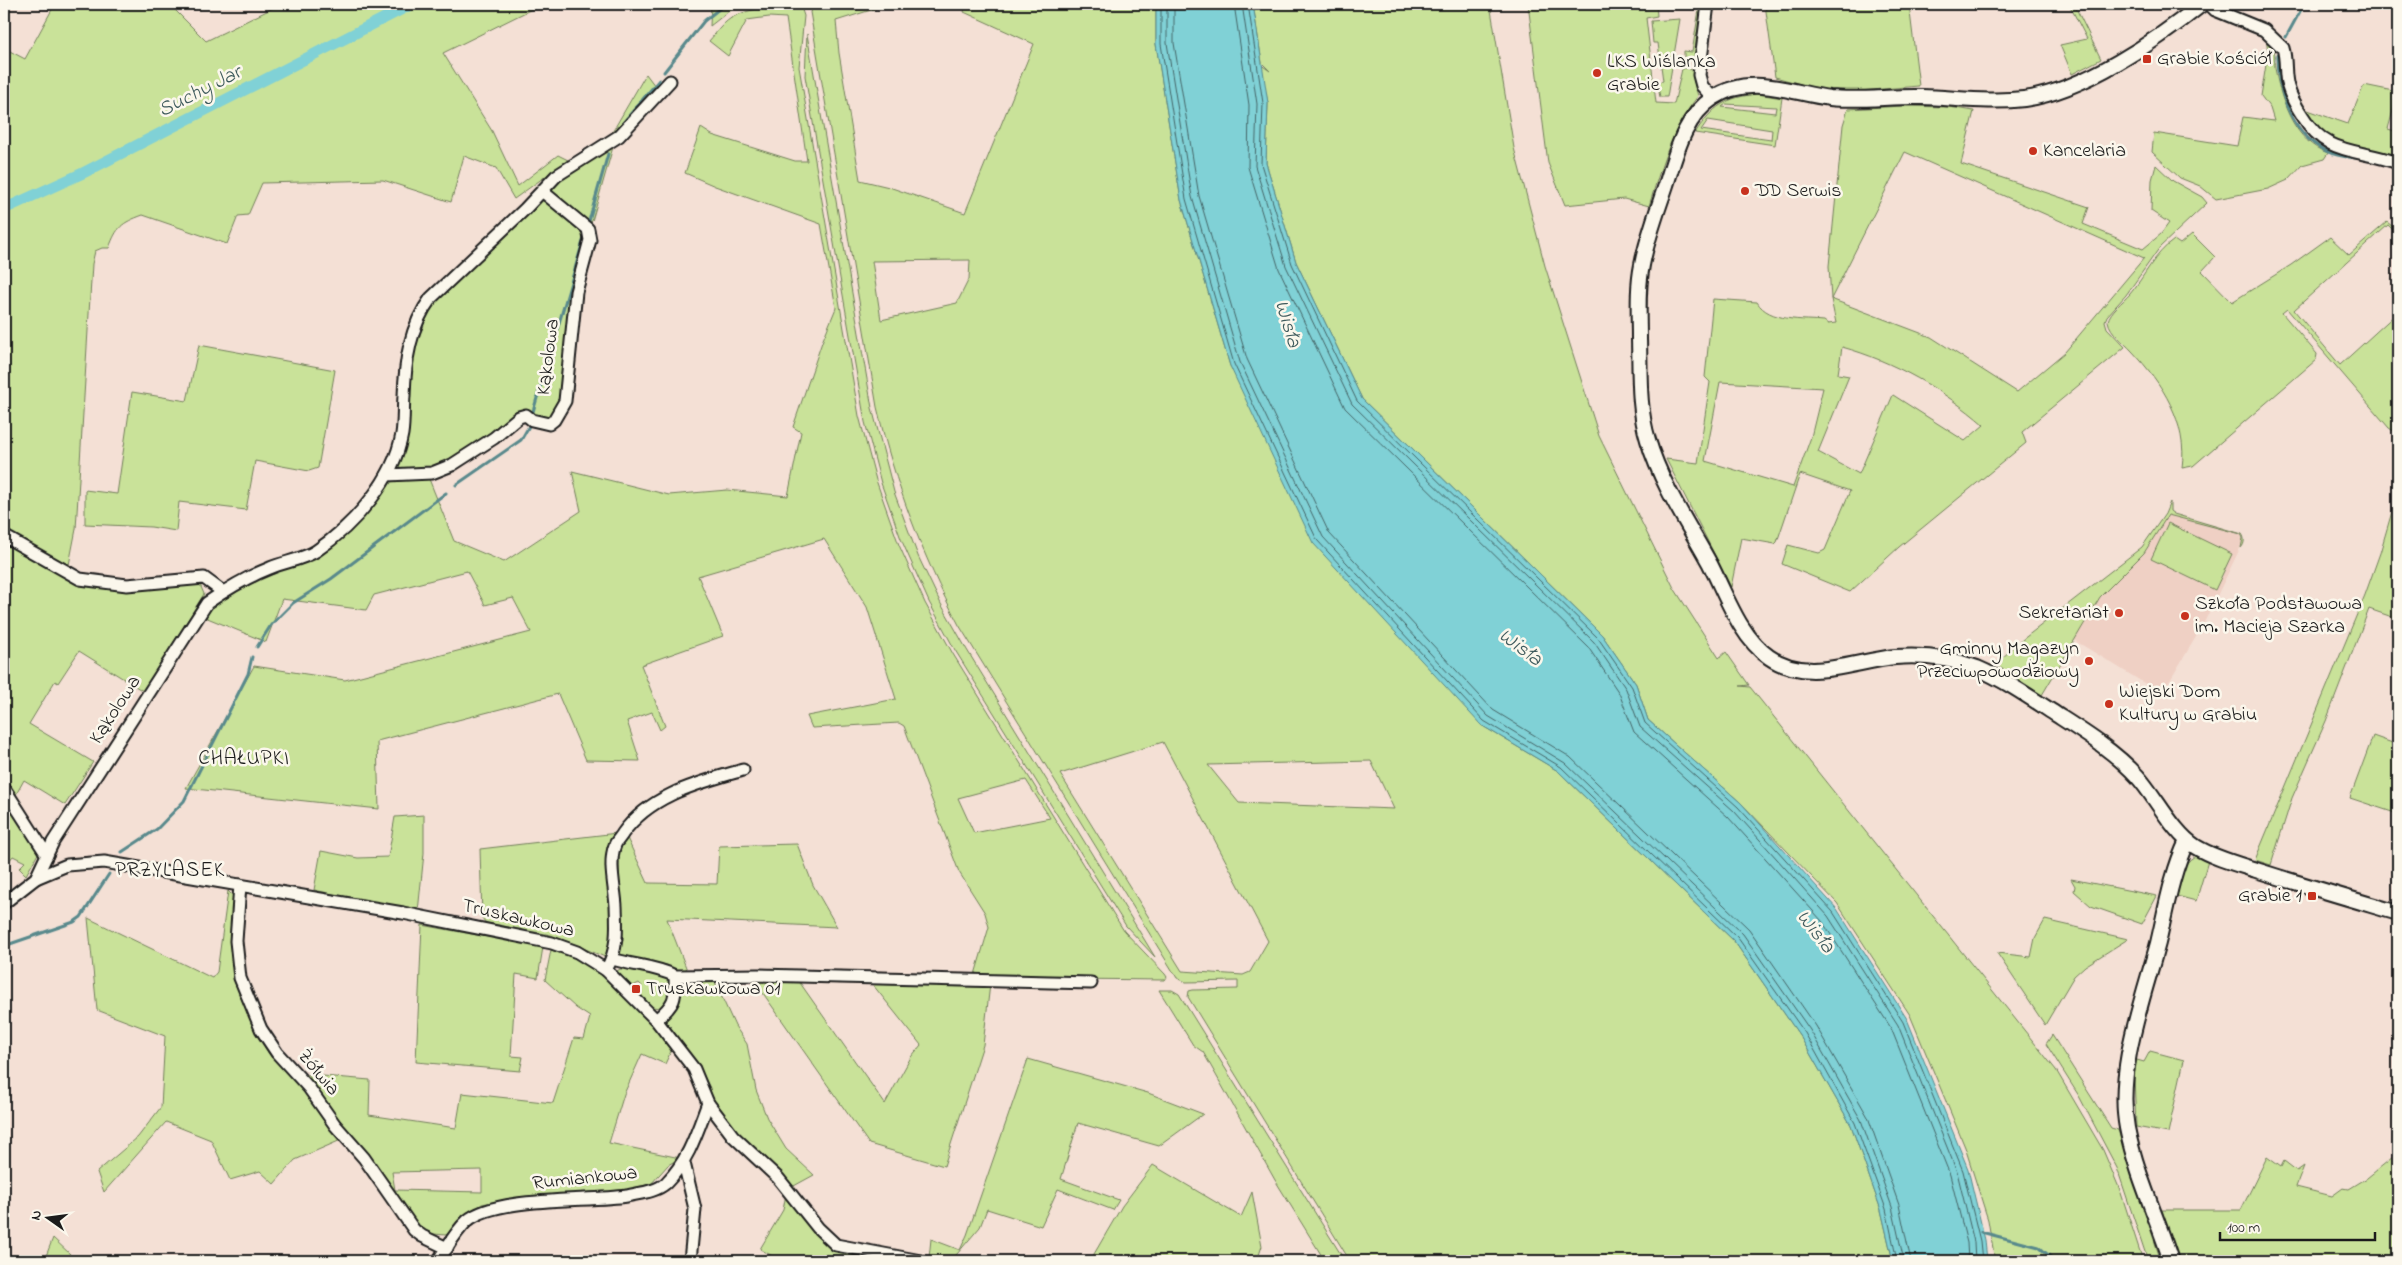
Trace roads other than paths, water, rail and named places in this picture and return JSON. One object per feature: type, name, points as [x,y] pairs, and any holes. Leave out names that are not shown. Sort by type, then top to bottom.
[{"type":"street","points":[[1708,4],[1699,75],[1702,86],[1713,98]]},
{"type":"street","points":[[2202,4],[2166,32],[2096,73],[2068,86],[2032,98],[1989,100],[1918,97],[1842,98],[1756,85],[1736,87],[1713,98],[1694,116],[1685,132],[1647,241],[1640,274],[1638,299],[1640,392],[1647,436],[1661,473],[1748,634],[1772,659],[1802,670],[1830,669],[1898,657],[1922,657],[1960,662],[1996,677],[2073,725],[2119,758],[2141,781],[2187,841],[2205,852],[2247,867],[2398,913]]},
{"type":"street","points":[[2209,4],[2216,10],[2264,30],[2284,48],[2286,80],[2291,96],[2308,125],[2322,140],[2336,147],[2398,163]]},
{"type":"street","name":"Kąkolowa","points":[[4,903],[36,878],[53,842],[207,603],[234,584],[269,568],[315,552],[350,523],[387,475],[396,457],[402,432],[404,390],[411,339],[419,314],[431,298],[556,176],[619,136],[670,81]]},
{"type":"street","name":"Kąkolowa","points":[[387,475],[432,473],[452,465],[494,438],[519,417],[526,415],[540,423],[549,424],[554,420],[565,401],[576,292],[590,240],[588,229],[542,191]]},
{"type":"street","points":[[4,536],[80,579],[97,583],[127,585],[204,578],[223,592]]},
{"type":"street","points":[[606,970],[613,958],[617,940],[612,860],[614,845],[634,818],[662,798],[692,785],[743,770]]},
{"type":"street","points":[[4,788],[47,854]]},
{"type":"street","points":[[2171,1261],[2136,1162],[2127,1127],[2126,1078],[2130,1051],[2160,932],[2178,866],[2187,841]]},
{"type":"street","name":"Truskawkowa","points":[[36,878],[67,865],[104,862],[403,913],[552,943],[577,952],[606,970],[656,1020],[694,1069],[708,1103],[733,1136],[778,1178],[818,1228],[836,1245],[921,1261]]},
{"type":"street","name":"Żółwia","points":[[240,886],[236,941],[240,978],[261,1029],[277,1053],[309,1088],[364,1158],[414,1230],[446,1248]]},
{"type":"street","points":[[613,958],[634,966],[663,969],[675,976],[758,975],[1091,983]]},
{"type":"street","points":[[656,1020],[667,1011],[676,998],[675,976]]},
{"type":"street","name":"Rumiankowa","points":[[438,1261],[467,1222],[478,1214],[519,1204],[602,1200],[653,1191],[664,1184],[684,1163],[708,1103]]},
{"type":"street","points":[[684,1163],[695,1209],[690,1261]]},
{"type":"water","name":"Wisła","points":[[1156,4],[1253,4],[1268,103],[1266,163],[1296,262],[1362,399],[1602,635],[1636,684],[1648,720],[1741,803],[1837,909],[1907,1019],[1968,1169],[1985,1240],[1987,1261],[1893,1261],[1881,1210],[1851,1125],[1800,1036],[1734,941],[1558,771],[1481,725],[1313,543],[1230,366],[1181,200],[1156,44]]},
{"type":"waterway","name":"Suchy Jar","points":[[4,209],[83,173],[412,4]]},
{"type":"waterway","points":[[664,72],[704,21],[725,4]]},
{"type":"waterway","points":[[2286,37],[2304,4]]},
{"type":"waterway","points":[[2277,55],[2279,81],[2287,107],[2300,130],[2324,150],[2340,156],[2363,159]]},
{"type":"waterway","points":[[612,136],[659,80]]},
{"type":"waterway","points":[[589,221],[608,154]]},
{"type":"waterway","points":[[532,415],[584,238]]},
{"type":"waterway","points":[[456,485],[521,440],[529,426]]},
{"type":"waterway","points":[[257,647],[271,625],[293,603],[331,579],[446,493]]},
{"type":"waterway","points":[[122,852],[157,829],[184,801],[248,674],[252,657]]},
{"type":"waterway","points":[[4,946],[74,922],[81,917],[109,874]]},
{"type":"waterway","points":[[1981,1232],[2039,1247],[2055,1261]]},
{"type":"place","name":"Grabie Kościół","points":[[2147,59]]},
{"type":"place","name":"LKS Wiślanka Grabie","points":[[1597,73]]},
{"type":"place","name":"Kancelaria","points":[[2033,151]]},
{"type":"place","name":"DD Serwis","points":[[1745,191]]},
{"type":"place","name":"Sekretariat","points":[[2119,613]]},
{"type":"place","name":"Szkoła Podstawowa im. Macieja Szarka","points":[[2185,616]]},
{"type":"place","name":"Gminny Magazyn Przeciwpowodziowy","points":[[2089,661]]},
{"type":"place","name":"Wiejski Dom Kultury w Grabiu","points":[[2109,704]]},
{"type":"place","name":"Grabie 1","points":[[2312,896]]},
{"type":"place","name":"Truskawkowa 01","points":[[636,989]]},
{"type":"district","name":"CHAŁUPKI","points":[[244,759]]},
{"type":"district","name":"PRZYLASEK","points":[[170,871]]}]
